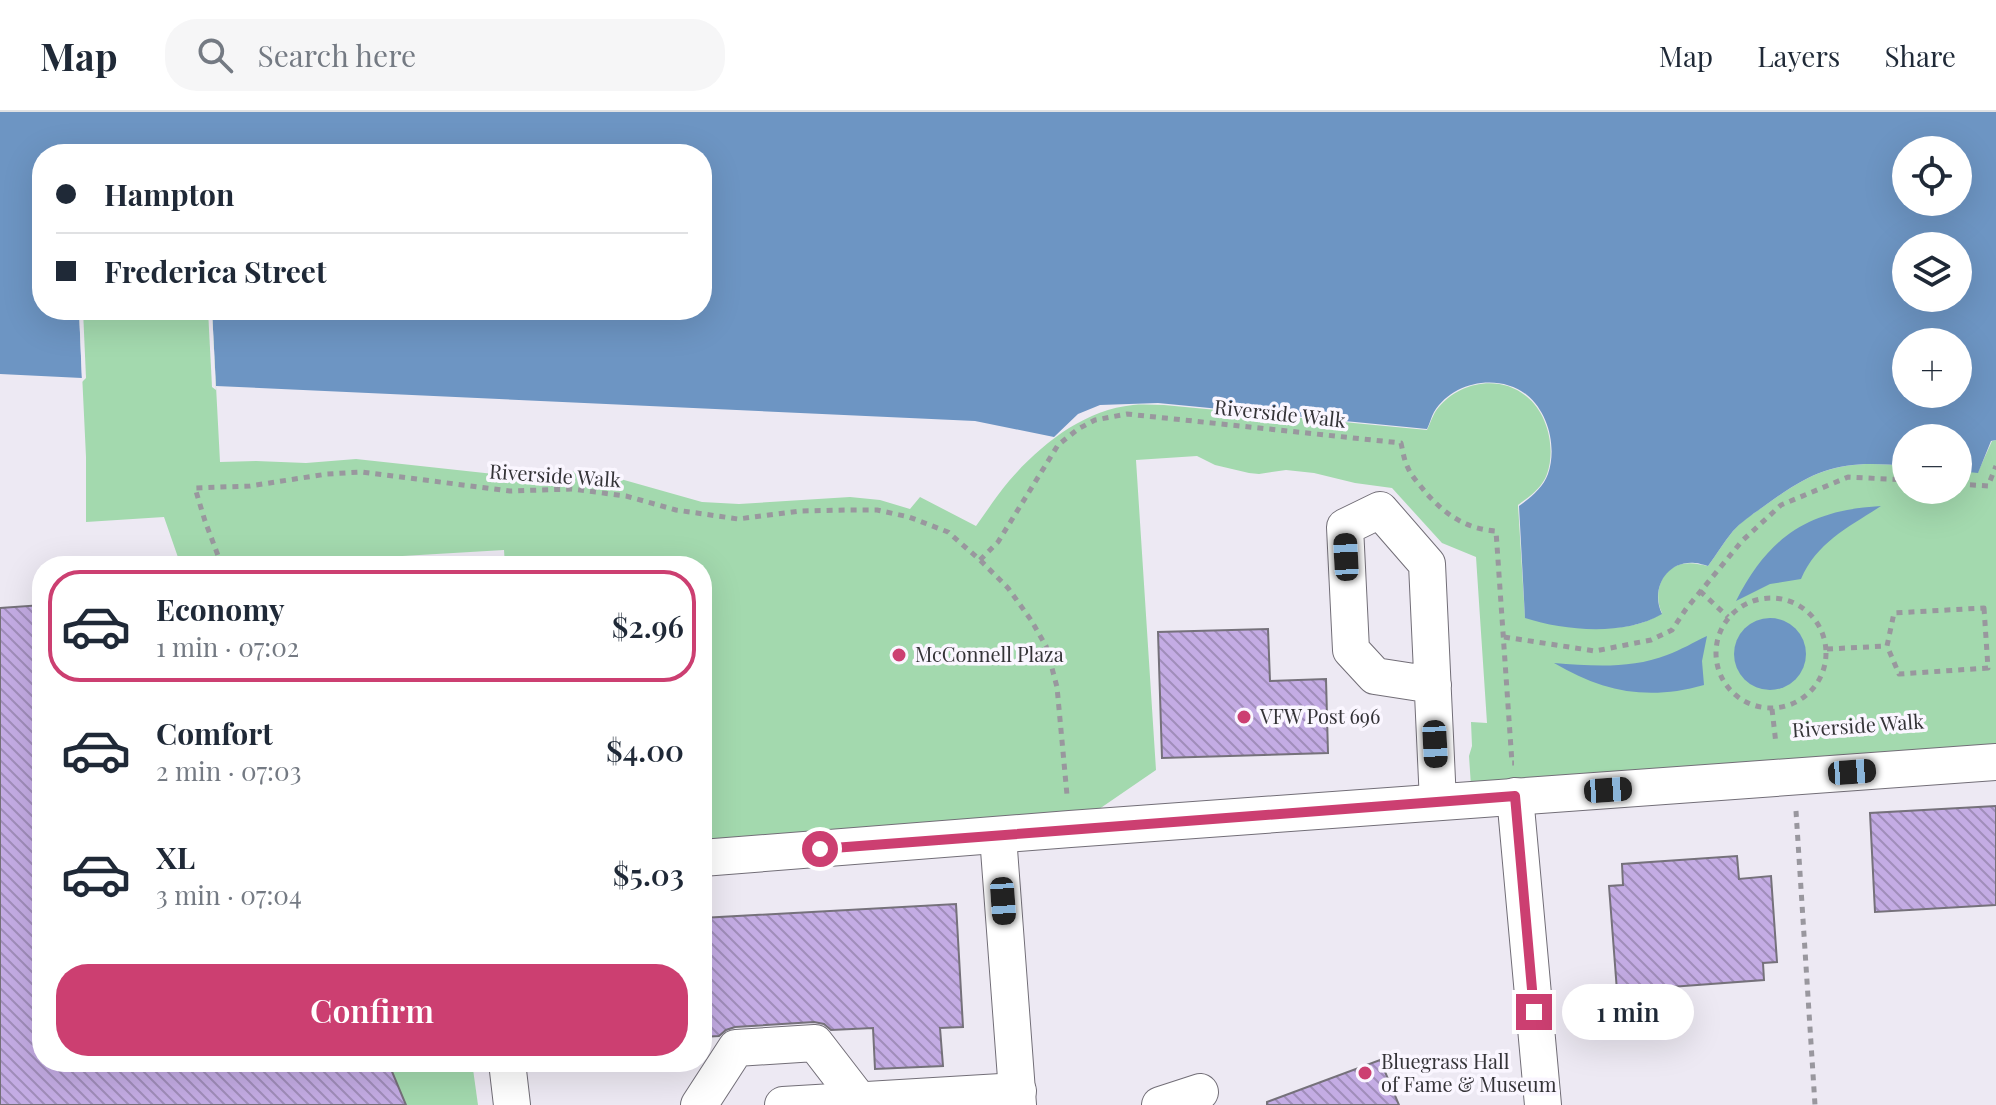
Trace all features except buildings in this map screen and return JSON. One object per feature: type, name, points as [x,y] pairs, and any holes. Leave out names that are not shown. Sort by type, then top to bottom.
[{"type":"street","points":[[1433,685],[1438,802]]},
{"type":"street","points":[[712,857],[1515,796],[1785,762],[1996,762]]},
{"type":"street","points":[[1515,796],[1543,1105]]},
{"type":"street","points":[[783,1105],[859,1100],[1018,1098],[998,836]]},
{"type":"street","points":[[699,1105],[736,1048],[815,1043],[859,1100]]},
{"type":"street","points":[[508,1072],[512,1105]]},
{"type":"street","points":[[1160,1105],[1200,1092]]},
{"type":"path","name":"Riverside Walk","points":[[980,560],[998,542],[1058,445],[1095,420],[1127,414],[1401,443],[1408,469],[1446,513],[1471,527],[1496,531],[1512,763],[1528,762]]},
{"type":"path","points":[[1972,485],[1988,486],[1996,466]]},
{"type":"path","name":"Riverside Walk","points":[[218,556],[195,488],[250,486],[362,472],[510,491],[572,489],[626,496],[676,510],[738,519],[801,511],[877,510],[909,517],[948,532],[980,560],[1008,588],[1046,646],[1057,687],[1069,809]]},
{"type":"path","points":[[1504,637],[1595,651],[1651,640],[1672,630],[1742,541],[1781,505],[1848,477],[1892,479]]},
{"type":"path","points":[[1700,591],[1728,617]]},
{"type":"path","points":[[1779,598],[1797,604],[1812,615],[1822,631],[1827,649],[1826,667],[1806,697],[1790,706],[1772,709],[1755,707],[1738,699],[1717,669],[1715,652],[1719,633],[1728,617],[1742,605],[1760,599],[1779,598]]},
{"type":"path","points":[[1984,608],[1987,638],[1988,668],[1899,674],[1887,646],[1894,613],[1984,608]]},
{"type":"path","points":[[1987,638],[1996,637]]},
{"type":"path","points":[[1827,649],[1887,646]]},
{"type":"path","points":[[1772,709],[1785,762],[1815,1105]]},
{"type":"green space","points":[[79,320],[213,320],[220,462],[306,463],[356,459],[521,477],[569,471],[617,478],[702,502],[739,504],[850,497],[880,500],[910,509],[920,497],[976,526],[1009,481],[1049,442],[1081,421],[1115,408],[1164,405],[1427,430],[1438,408],[1457,392],[1480,384],[1504,385],[1534,403],[1545,422],[1551,454],[1545,479],[1535,492],[1518,505],[1525,617],[1595,627],[1630,626],[1662,613],[1658,598],[1660,584],[1668,571],[1685,563],[1708,566],[1741,523],[1785,491],[1832,469],[1865,464],[1892,465],[1892,504],[1972,504],[1972,472],[1978,472],[1992,441],[1996,440],[1996,747],[1471,786],[1471,722],[1487,723],[1476,557],[1442,543],[1392,488],[1286,470],[1249,473],[1215,465],[1197,456],[1136,460],[1156,770],[1070,829],[712,857],[712,556],[504,556],[504,550],[403,556],[178,556],[164,517],[86,522]]},
{"type":"green space","points":[[392,1072],[473,1072],[478,1105],[406,1105]]},
{"type":"water","points":[[0,112],[1996,112],[1996,440],[1991,441],[1978,473],[1972,472],[1972,424],[1892,424],[1892,465],[1865,464],[1832,469],[1785,491],[1741,524],[1708,566],[1685,563],[1669,571],[1663,578],[1658,595],[1662,614],[1631,626],[1613,628],[1558,626],[1525,618],[1519,506],[1546,479],[1551,464],[1551,442],[1546,421],[1535,402],[1516,388],[1503,384],[1477,384],[1453,393],[1434,412],[1427,429],[1158,403],[1100,405],[1078,414],[1054,437],[975,421],[216,386],[213,320],[712,320],[712,144],[32,144],[32,320],[79,320],[82,378],[0,374]]},
{"type":"water","points":[[1881,506],[1825,545],[1801,579],[1770,584],[1736,601],[1762,559],[1794,531],[1833,513]]},
{"type":"water","points":[[1770,618],[1796,628],[1806,654],[1796,680],[1770,690],[1744,680],[1734,654],[1744,628]]},
{"type":"water","points":[[1707,636],[1702,661],[1704,685],[1683,690],[1626,691],[1590,681],[1554,663],[1640,663],[1672,653]]},
{"type":"pier","points":[[79,320],[83,320],[86,378],[82,382]]},
{"type":"pier","points":[[209,320],[212,320],[216,390],[212,387]]},
{"type":"place","name":"McConnell Plaza","points":[[899,655]]},
{"type":"place","name":"VFW Post 696","points":[[1244,717]]},
{"type":"place","name":"Bluegrass Hall of Fame & Museum","points":[[1365,1073]]},
{"type":"route","points":[[820,849],[1515,796],[1534,1012]]}]
